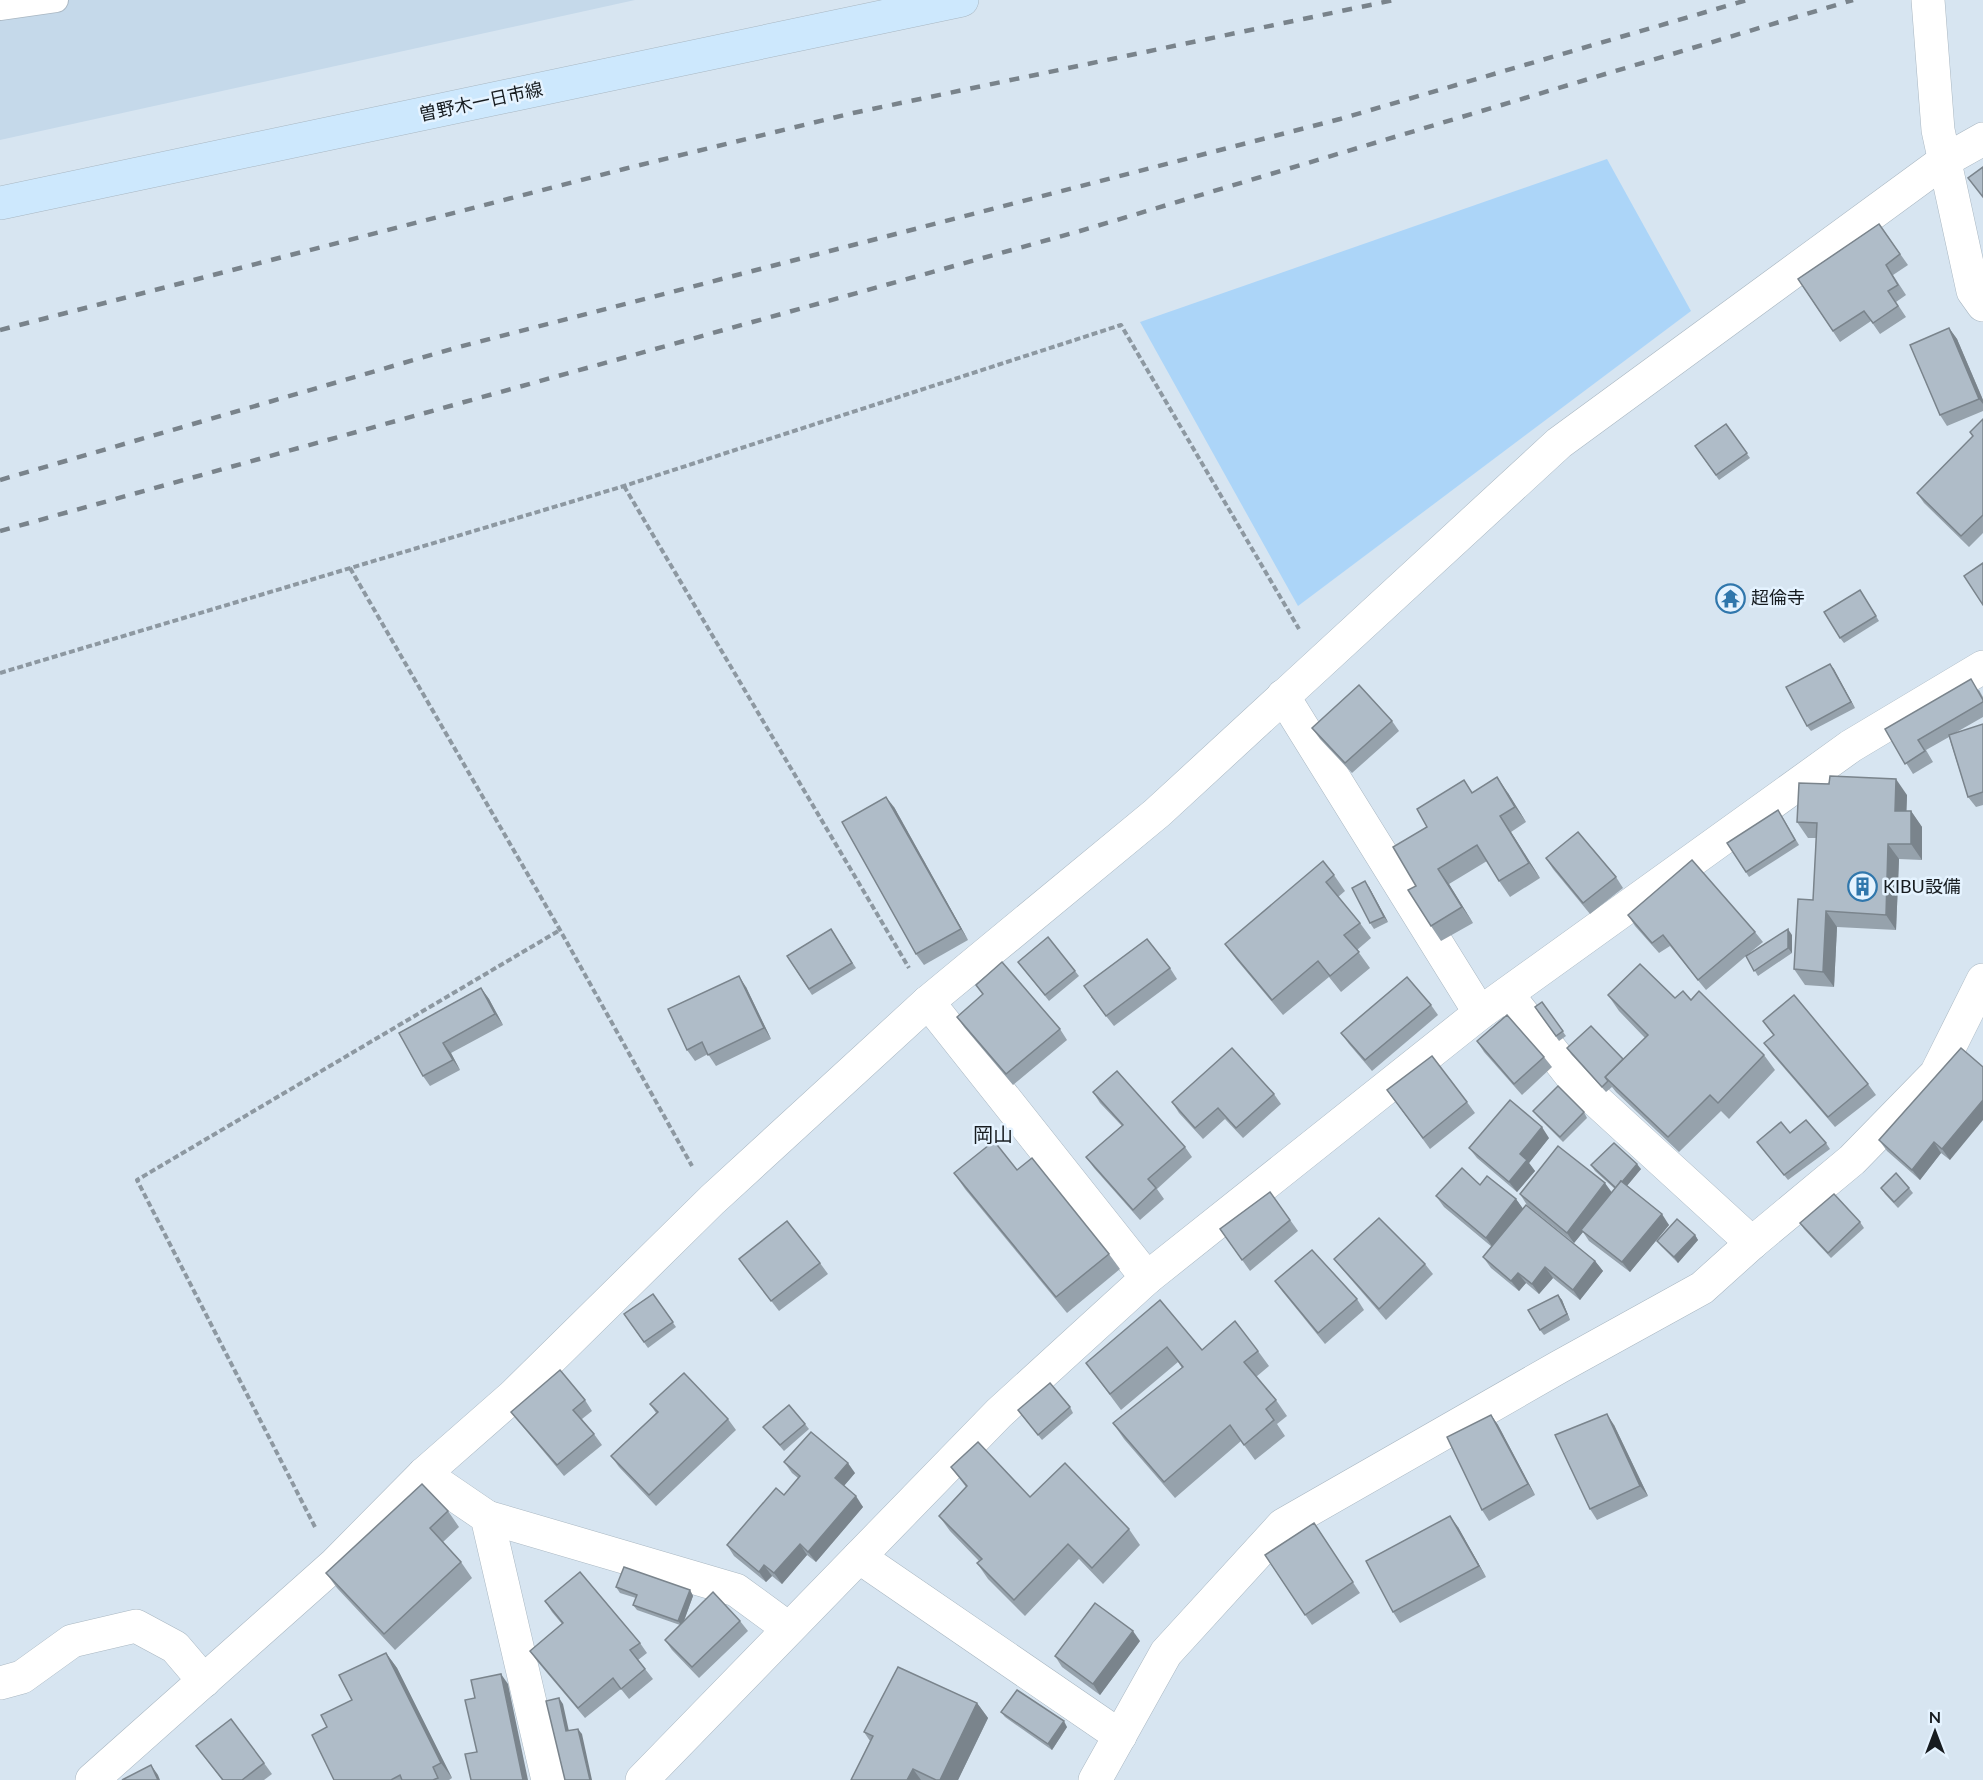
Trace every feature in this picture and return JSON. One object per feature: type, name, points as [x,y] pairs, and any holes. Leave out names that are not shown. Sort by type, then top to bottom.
[{"type":"main road","name":"曽野木一日市線","points":[[0,203],[962,0]]},
{"type":"street","points":[[1929,0],[1938,130],[1973,291],[1983,305]]},
{"type":"street","points":[[92,1780],[334,1564],[424,1474],[513,1396],[711,1200],[928,1002],[1156,813],[1559,443],[1944,161],[1983,139]]},
{"type":"street","points":[[642,1780],[999,1413],[1147,1278],[1480,1013],[1851,746],[1983,667]]},
{"type":"street","points":[[1283,696],[1480,1013]]},
{"type":"street","points":[[1095,1780],[1167,1653],[1283,1525],[1548,1373],[1702,1288],[1852,1160],[1936,1074],[1983,980]]},
{"type":"street","points":[[1507,994],[1577,1083],[1752,1243]]},
{"type":"street","points":[[928,1002],[1147,1278]]},
{"type":"street","points":[[424,1474],[487,1517],[736,1590],[788,1628]]},
{"type":"street","points":[[487,1517],[548,1780]]},
{"type":"street","points":[[859,1557],[1120,1736]]},
{"type":"street","points":[[0,1683],[22,1677],[72,1641],[136,1626],[175,1647],[204,1681]]},
{"type":"lane","points":[[0,8],[57,0]]},
{"type":"path","points":[[0,673],[624,486],[1121,325],[1319,662]]},
{"type":"path","points":[[624,486],[928,1002]]},
{"type":"path","points":[[350,568],[560,930],[711,1200]]},
{"type":"path","points":[[334,1564],[137,1180],[560,930]]},
{"type":"shaded area","points":[[0,0],[635,0],[0,140]]},
{"type":"shaded area","points":[[1607,159],[1691,311],[1298,606],[1140,322]]},
{"type":"building","points":[[1983,167],[1983,197],[1968,178]]},
{"type":"building","points":[[1879,224],[1900,254],[1886,265],[1898,285],[1888,291],[1898,306],[1873,323],[1864,311],[1833,331],[1798,279]]},
{"type":"building","points":[[1949,328],[1979,399],[1940,415],[1910,345]]},
{"type":"building","points":[[1983,419],[1983,515],[1961,536],[1917,493],[1973,436],[1970,432]]},
{"type":"building","points":[[1726,424],[1747,453],[1716,475],[1695,446]]},
{"type":"building","points":[[1983,563],[1983,605],[1964,576]]},
{"type":"building","points":[[1860,590],[1876,616],[1840,638],[1824,612]]},
{"type":"building","points":[[1830,664],[1851,702],[1807,726],[1786,687]]},
{"type":"building","points":[[1971,679],[1983,702],[1918,740],[1925,751],[1905,764],[1885,729]]},
{"type":"building","points":[[1359,685],[1392,721],[1345,763],[1312,728]]},
{"type":"building","points":[[1983,724],[1983,792],[1968,797],[1949,735]]},
{"type":"building","name":"KIBU設備","points":[[1830,776],[1896,779],[1895,811],[1911,811],[1911,844],[1888,844],[1886,915],[1826,911],[1823,972],[1794,969],[1798,899],[1813,900],[1817,823],[1797,822],[1799,783],[1829,784]]},
{"type":"building","points":[[1497,777],[1515,807],[1500,816],[1529,863],[1499,881],[1477,845],[1438,869],[1462,907],[1431,926],[1408,890],[1416,886],[1393,847],[1427,827],[1417,809],[1464,780],[1472,793]]},
{"type":"building","points":[[886,797],[961,929],[916,954],[842,822]]},
{"type":"building","points":[[1778,810],[1795,840],[1746,872],[1727,843]]},
{"type":"building","points":[[1578,832],[1616,877],[1583,903],[1546,858]]},
{"type":"building","points":[[1692,860],[1755,932],[1698,980],[1663,935],[1652,943],[1628,915]]},
{"type":"building","points":[[1323,861],[1334,875],[1326,882],[1360,923],[1344,935],[1359,952],[1330,976],[1318,961],[1272,1000],[1225,944]]},
{"type":"building","points":[[1365,881],[1384,917],[1370,923],[1352,888]]},
{"type":"building","points":[[831,929],[852,963],[809,989],[787,956]]},
{"type":"building","points":[[1788,929],[1788,948],[1754,971],[1746,956]]},
{"type":"building","points":[[1048,937],[1075,971],[1045,995],[1018,962]]},
{"type":"building","points":[[1147,939],[1170,968],[1106,1016],[1084,986]]},
{"type":"building","points":[[1002,962],[1060,1029],[1006,1074],[957,1017],[983,994],[976,985]]},
{"type":"building","points":[[1640,964],[1675,998],[1683,991],[1691,1000],[1699,991],[1764,1055],[1718,1103],[1710,1095],[1668,1137],[1605,1077],[1648,1035],[1608,995]]},
{"type":"building","points":[[739,976],[764,1028],[708,1055],[702,1042],[687,1050],[668,1009]]},
{"type":"building","points":[[1407,977],[1431,1005],[1365,1060],[1341,1033]]},
{"type":"building","points":[[481,988],[495,1014],[443,1043],[453,1060],[423,1076],[399,1033]]},
{"type":"building","points":[[1794,995],[1868,1084],[1828,1117],[1764,1043],[1774,1035],[1763,1021]]},
{"type":"building","points":[[1542,1002],[1563,1031],[1556,1036],[1535,1007]]},
{"type":"building","points":[[1507,1015],[1544,1057],[1514,1084],[1477,1041]]},
{"type":"building","points":[[1591,1026],[1623,1059],[1605,1077],[1608,1081],[1602,1087],[1567,1048]]},
{"type":"building","points":[[1232,1048],[1274,1094],[1236,1128],[1218,1108],[1195,1128],[1172,1102]]},
{"type":"building","points":[[1961,1048],[1983,1067],[1983,1100],[1942,1149],[1934,1142],[1912,1170],[1879,1140]]},
{"type":"building","points":[[1432,1056],[1467,1102],[1423,1138],[1387,1090]]},
{"type":"building","points":[[1117,1071],[1185,1147],[1148,1179],[1156,1188],[1133,1210],[1086,1157],[1123,1125],[1093,1092]]},
{"type":"building","points":[[1558,1086],[1584,1112],[1560,1137],[1533,1111]]},
{"type":"building","points":[[1510,1100],[1542,1127],[1520,1154],[1527,1160],[1509,1182],[1469,1148]]},
{"type":"building","points":[[1806,1120],[1826,1143],[1784,1175],[1757,1142],[1781,1122],[1790,1133]]},
{"type":"building","points":[[994,1141],[1017,1170],[1032,1158],[1109,1254],[1056,1297],[954,1173]]},
{"type":"building","points":[[1614,1143],[1637,1164],[1616,1188],[1591,1165]]},
{"type":"building","points":[[1558,1146],[1605,1183],[1567,1233],[1520,1194]]},
{"type":"building","points":[[1462,1168],[1480,1185],[1487,1176],[1516,1199],[1486,1238],[1436,1196]]},
{"type":"building","points":[[1896,1173],[1909,1188],[1894,1202],[1881,1188]]},
{"type":"building","points":[[1621,1181],[1662,1214],[1622,1262],[1581,1230]]},
{"type":"building","points":[[1270,1192],[1290,1220],[1242,1260],[1220,1229]]},
{"type":"building","points":[[1834,1194],[1860,1222],[1828,1253],[1800,1223]]},
{"type":"building","points":[[1526,1205],[1595,1261],[1573,1290],[1545,1267],[1532,1284],[1518,1273],[1511,1281],[1483,1257]]},
{"type":"building","points":[[1379,1218],[1425,1264],[1379,1309],[1334,1259]]},
{"type":"building","points":[[1677,1219],[1695,1235],[1674,1257],[1657,1241]]},
{"type":"building","points":[[787,1221],[820,1263],[771,1301],[739,1259]]},
{"type":"building","points":[[1312,1250],[1357,1299],[1318,1333],[1275,1281]]},
{"type":"building","points":[[653,1294],[673,1322],[644,1342],[624,1314]]},
{"type":"building","points":[[1558,1295],[1567,1314],[1540,1330],[1528,1310]]},
{"type":"building","points":[[1160,1300],[1202,1350],[1235,1321],[1258,1351],[1244,1362],[1276,1400],[1266,1409],[1274,1420],[1244,1445],[1230,1425],[1164,1482],[1113,1423],[1183,1367],[1167,1347],[1110,1394],[1086,1363]]},
{"type":"building","points":[[560,1370],[585,1400],[573,1410],[594,1434],[557,1465],[511,1412]]},
{"type":"building","points":[[684,1373],[728,1419],[649,1495],[611,1456],[658,1412],[650,1404]]},
{"type":"building","points":[[1050,1383],[1070,1407],[1038,1435],[1018,1410]]},
{"type":"building","points":[[789,1405],[805,1424],[780,1445],[763,1427]]},
{"type":"building","points":[[1607,1414],[1640,1486],[1590,1509],[1555,1435]]},
{"type":"building","points":[[1491,1415],[1528,1484],[1482,1510],[1447,1437]]},
{"type":"building","points":[[811,1432],[848,1463],[835,1478],[856,1496],[808,1552],[800,1544],[774,1573],[764,1565],[759,1572],[727,1545],[776,1488],[784,1495],[800,1476],[784,1462]]},
{"type":"building","points":[[978,1442],[1030,1497],[1065,1463],[1129,1529],[1092,1568],[1068,1544],[1014,1600],[977,1563],[982,1559],[939,1516],[967,1486],[951,1467]]},
{"type":"building","points":[[422,1484],[448,1511],[430,1528],[461,1562],[384,1634],[326,1573]]},
{"type":"building","points":[[1450,1516],[1479,1566],[1393,1612],[1366,1561]]},
{"type":"building","points":[[1314,1523],[1353,1582],[1305,1615],[1265,1555]]},
{"type":"building","points":[[624,1567],[690,1590],[678,1621],[633,1605],[637,1595],[616,1587]]},
{"type":"building","points":[[580,1572],[640,1643],[630,1650],[645,1669],[621,1689],[613,1678],[578,1708],[530,1651],[563,1623],[545,1601]]},
{"type":"building","points":[[713,1592],[740,1621],[692,1667],[665,1640]]},
{"type":"building","points":[[1095,1603],[1133,1631],[1093,1684],[1055,1656]]},
{"type":"building","points":[[386,1653],[441,1763],[433,1767],[438,1778],[402,1780],[400,1775],[391,1780],[334,1780],[312,1735],[327,1727],[321,1715],[352,1700],[339,1675]]},
{"type":"building","points":[[898,1667],[977,1703],[940,1780],[913,1769],[907,1780],[851,1780],[873,1736],[864,1732]]},
{"type":"building","points":[[501,1674],[523,1780],[471,1780],[465,1754],[477,1752],[465,1700],[475,1698],[471,1680]]},
{"type":"building","points":[[1017,1690],[1064,1721],[1048,1744],[1001,1712]]},
{"type":"building","points":[[559,1698],[566,1731],[578,1729],[590,1780],[565,1780],[546,1701]]},
{"type":"building","points":[[231,1719],[264,1763],[242,1780],[223,1780],[196,1746]]},
{"type":"building","points":[[151,1765],[158,1780],[122,1780]]},
{"type":"railway","points":[[0,330],[624,169],[853,113],[1394,0]]},
{"type":"railway","points":[[0,480],[455,348],[1340,119],[1747,0]]},
{"type":"railway","points":[[0,531],[1080,231],[1853,0]]},
{"type":"place","name":"超倫寺","points":[[1730,598]]},
{"type":"place","name":"KIBU設備","points":[[1862,887]]},
{"type":"district","name":"岡山","points":[[993,1135]]}]
